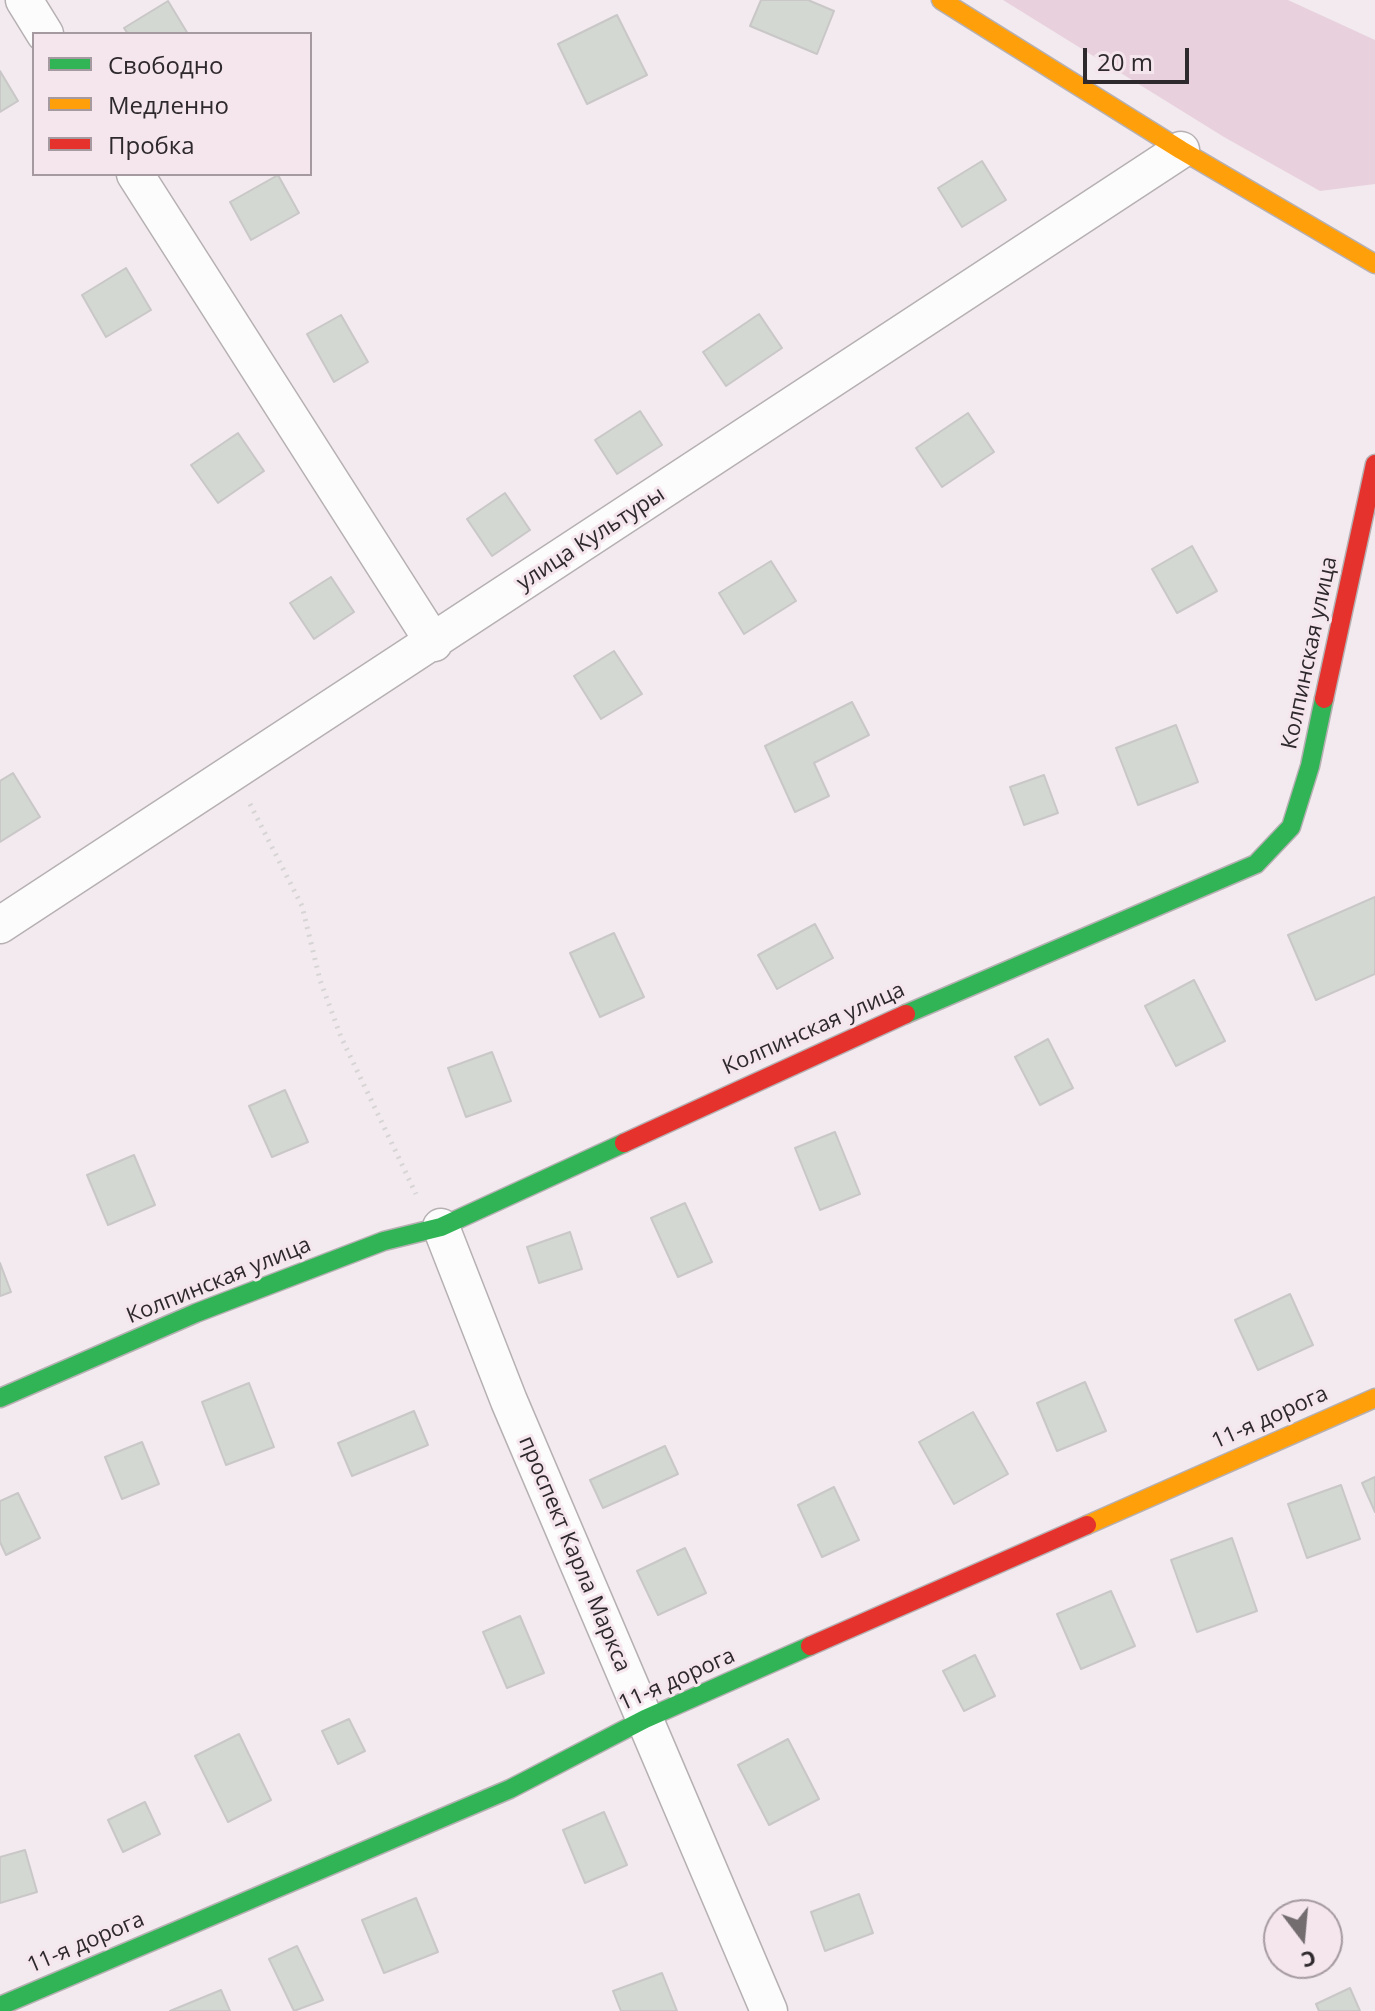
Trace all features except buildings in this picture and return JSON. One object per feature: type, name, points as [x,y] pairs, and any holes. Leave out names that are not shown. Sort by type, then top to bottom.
[{"type":"street","points":[[24,0],[44,32]]},
{"type":"street","points":[[941,0],[1181,150],[1375,264]]},
{"type":"street","name":"улица Культуры","points":[[0,925],[1181,150]]},
{"type":"street","points":[[136,176],[434,643]]},
{"type":"street","name":"Колпинская улица","points":[[0,1398],[196,1313],[384,1241],[441,1227],[959,990],[1256,864],[1291,827],[1310,766],[1375,464]]},
{"type":"street","name":"проспект Карла Маркса","points":[[441,1227],[509,1401],[769,2011]]},
{"type":"street","name":"11-я дорога","points":[[0,2006],[510,1789],[645,1719],[1375,1398]]},
{"type":"path","points":[[233,773],[302,906],[320,980],[341,1037],[411,1187],[441,1227]]},
{"type":"shaded area","points":[[1003,0],[1288,0],[1375,40],[1375,184],[1320,191],[1224,137]]},
{"type":"traffic: fast","points":[[906,1014],[1256,864],[1291,827],[1310,766],[1324,699]]},
{"type":"traffic: fast","points":[[0,1398],[196,1313],[384,1241],[441,1227],[624,1143]]},
{"type":"traffic: fast","points":[[0,2006],[510,1789],[645,1719],[810,1646]]},
{"type":"traffic: slow","points":[[941,0],[1181,150],[1375,264]]},
{"type":"traffic: slow","points":[[1087,1525],[1375,1398]]},
{"type":"traffic: jam","points":[[1324,699],[1375,464]]},
{"type":"traffic: jam","points":[[624,1143],[906,1014]]},
{"type":"traffic: jam","points":[[810,1646],[1087,1525]]}]
